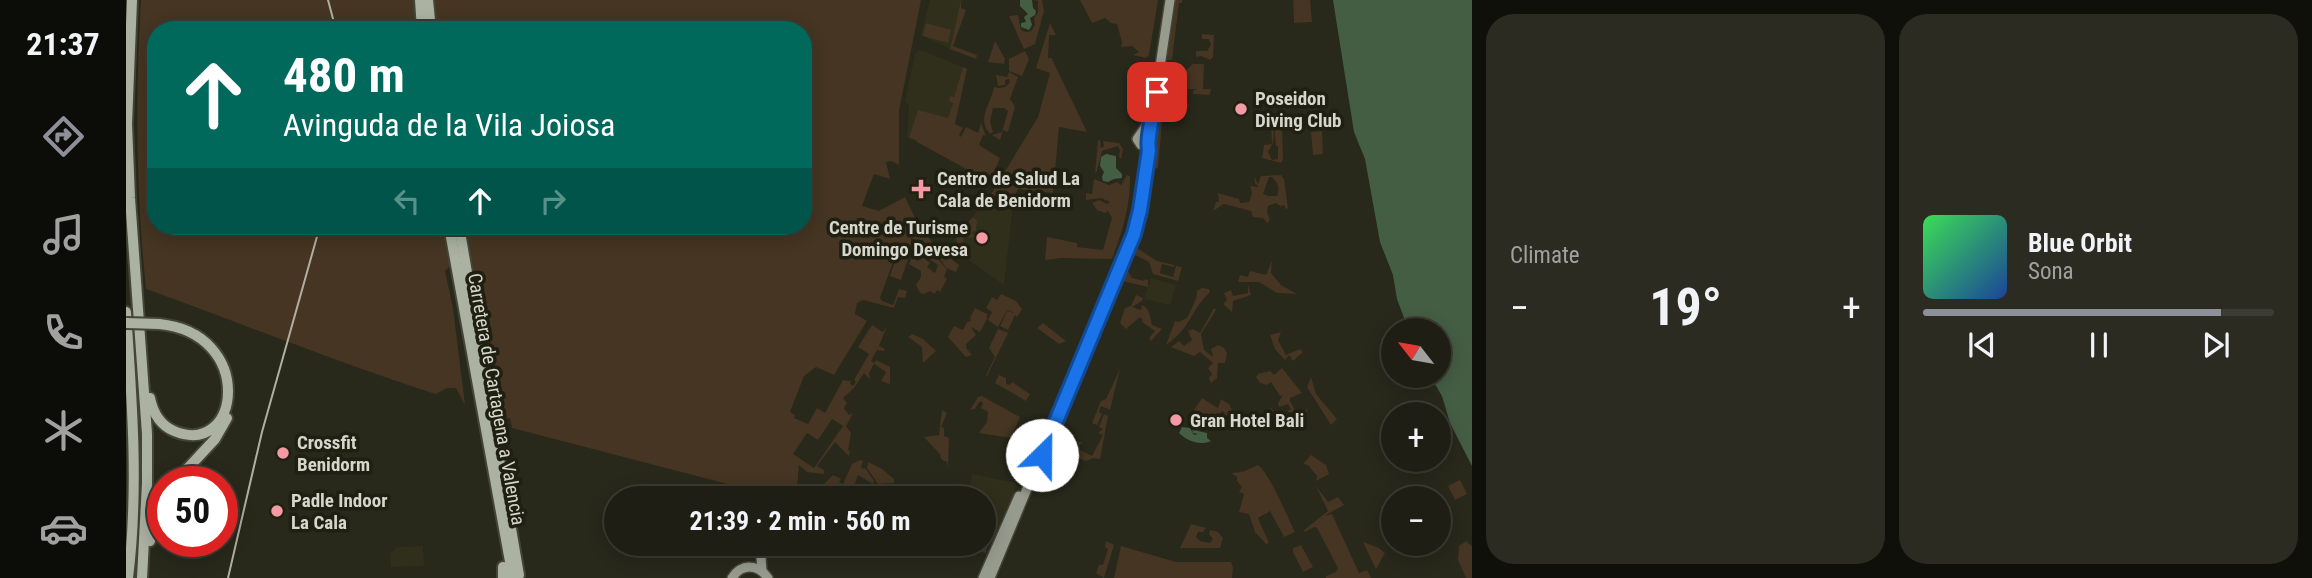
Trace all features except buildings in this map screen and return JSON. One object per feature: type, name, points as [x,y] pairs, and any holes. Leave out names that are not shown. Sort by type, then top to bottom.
[{"type":"highway","points":[[132,0],[127,124],[143,369],[147,483],[143,578]]},
{"type":"highway","points":[[419,0],[421,21]]},
{"type":"highway","points":[[428,0],[432,21]]},
{"type":"highway","points":[[433,21],[434,0]]},
{"type":"highway","name":"Carretera de Cartagena a Valencia","points":[[451,235],[513,578]]},
{"type":"highway","name":"Carretera de Cartagena a Valencia","points":[[461,235],[521,578]]},
{"type":"highway","points":[[456,267],[457,298],[504,574]]},
{"type":"highway","points":[[126,313],[135,450],[133,538],[128,578]]},
{"type":"highway","points":[[126,322],[159,322],[186,326],[206,339],[222,358],[231,385],[230,410],[223,428],[189,466]]},
{"type":"highway","points":[[143,369],[153,412],[161,423],[171,430],[188,435],[200,433],[214,426],[222,417],[229,390],[227,376],[218,356],[194,333],[159,322]]},
{"type":"highway","points":[[126,440],[132,477],[133,538]]},
{"type":"highway","points":[[143,578],[147,557]]},
{"type":"main road","points":[[1016,508],[1132,224],[1168,0]]},
{"type":"main road","points":[[983,578],[998,550],[1134,234],[1149,150],[1144,139]]},
{"type":"main road","points":[[990,578],[998,550]]},
{"type":"main road","points":[[747,567],[754,556]]},
{"type":"main road","points":[[761,556],[765,574]]},
{"type":"main road","points":[[732,578],[739,569],[747,567],[765,574]]},
{"type":"shaded area","points":[[141,0],[921,0],[899,111],[899,165],[886,162],[890,179],[874,174],[862,206],[879,211],[905,197],[919,226],[939,250],[934,254],[922,243],[911,238],[911,241],[926,250],[924,256],[907,244],[902,250],[898,248],[880,298],[893,305],[899,289],[907,291],[905,298],[898,297],[894,308],[863,300],[857,303],[855,314],[867,321],[834,375],[816,367],[804,376],[790,412],[795,415],[794,418],[808,424],[817,408],[825,413],[843,380],[851,381],[853,386],[856,382],[854,380],[869,354],[858,347],[872,325],[883,332],[887,326],[879,346],[885,349],[877,350],[871,361],[874,363],[876,360],[890,367],[890,384],[881,381],[886,372],[874,364],[869,373],[870,379],[864,373],[843,398],[847,403],[844,408],[849,415],[853,413],[846,426],[851,433],[849,456],[835,442],[817,466],[824,470],[824,474],[807,472],[799,465],[797,486],[735,486],[512,428],[510,418],[502,420],[469,249],[445,271],[453,308],[465,405],[456,388],[447,388],[436,394],[429,392],[146,289],[138,181],[137,108]],"holes":[[[832,419],[843,426],[814,468],[793,454],[807,433],[818,440]]]},
{"type":"shaded area","points":[[930,0],[962,0],[950,49],[921,35]]},
{"type":"shaded area","points":[[961,0],[961,8],[966,10],[953,46],[977,55],[976,59],[950,49]]},
{"type":"shaded area","points":[[1020,0],[1032,0],[1036,11],[1030,18],[1032,25],[1029,30],[1021,27],[1028,14],[1020,6]]},
{"type":"shaded area","points":[[1034,0],[1042,0],[1044,11],[1035,44],[1024,49],[1009,16],[1018,15],[1021,30],[1031,31],[1038,12],[1038,1]]},
{"type":"shaded area","points":[[1080,0],[1158,0],[1149,55],[1146,58],[1133,55],[1139,52],[1132,46],[1121,47],[1117,24],[1105,18],[1092,23]]},
{"type":"shaded area","points":[[1173,0],[1182,0],[1182,3],[1179,3],[1172,60],[1167,60]]},
{"type":"shaded area","points":[[1293,0],[1310,0],[1312,22],[1294,23]]},
{"type":"shaded area","points":[[1333,0],[1472,0],[1472,466],[1451,425],[1451,402],[1444,402],[1437,388],[1451,388],[1451,318],[1404,318],[1397,299],[1393,275],[1380,242],[1365,159],[1354,132]]},
{"type":"shaded area","points":[[926,23],[951,30],[948,43],[923,36]]},
{"type":"shaded area","points":[[1050,23],[1056,35],[1049,35],[1048,58],[1052,58],[1053,39],[1052,59],[1087,132],[1059,127],[1053,193],[1018,189],[1014,196],[998,190],[991,201],[980,208],[1038,117],[1050,73],[1036,68]]},
{"type":"shaded area","points":[[1202,34],[1214,35],[1211,60],[1196,57],[1196,51],[1207,51],[1211,45],[1209,39],[1202,39]]},
{"type":"shaded area","points":[[995,41],[1005,59],[1004,64],[988,62]]},
{"type":"shaded area","points":[[918,51],[963,67],[938,153],[907,137],[909,105],[905,101],[915,54]]},
{"type":"shaded area","points":[[1025,51],[1029,59],[1022,76],[1009,71],[1009,59]]},
{"type":"shaded area","points":[[1193,64],[1204,64],[1203,89],[1211,89],[1210,95],[1193,94],[1197,89],[1185,89],[1186,70]]},
{"type":"shaded area","points":[[963,67],[967,69],[955,124],[963,128],[959,135],[961,137],[966,127],[978,133],[981,123],[986,136],[983,135],[979,145],[1000,158],[990,182],[909,138],[918,110],[948,118],[953,103],[949,101],[950,96],[954,97]]},
{"type":"shaded area","points":[[1009,72],[1018,77],[1010,99],[1015,107],[1008,132],[1003,130],[1000,140],[992,135],[1002,132],[1008,111],[1004,108],[993,108],[990,122],[993,132],[990,134],[984,117],[994,87],[1007,86],[1010,82],[1009,79],[1005,80],[1005,85],[998,86],[996,75],[1007,77]]},
{"type":"shaded area","points":[[1160,90],[1165,90],[1158,168],[1148,170]]},
{"type":"shaded area","points":[[1271,125],[1274,138],[1272,145],[1268,152],[1272,160],[1278,159],[1274,125],[1282,126],[1281,163],[1262,158],[1264,145],[1272,144]]},
{"type":"shaded area","points":[[1322,131],[1323,154],[1313,155],[1311,132]]},
{"type":"shaded area","points":[[1098,140],[1101,148],[1104,146],[1103,141],[1119,143],[1123,149],[1121,159],[1118,146],[1102,151],[1095,173]]},
{"type":"shaded area","points":[[1106,154],[1116,156],[1116,168],[1122,178],[1103,181],[1101,157]]},
{"type":"shaded area","points":[[1127,175],[1130,176],[1130,187],[1127,208],[1112,259],[1045,260],[1047,237],[1077,243],[1077,247],[1103,250],[1112,218],[1108,211],[1105,213],[1097,210],[1092,203],[1099,200],[1107,204],[1110,202],[1101,198],[1086,200],[1086,193],[1092,194],[1094,179],[1109,185],[1117,182],[1121,185]]},
{"type":"shaded area","points":[[1281,175],[1284,179],[1288,208],[1276,203],[1268,206],[1270,220],[1267,223],[1263,218],[1253,217],[1251,211],[1224,204],[1213,211],[1216,202],[1219,202],[1218,193],[1239,199],[1240,203],[1249,202],[1252,193],[1250,186],[1259,187],[1254,176],[1258,184],[1261,176]],"holes":[[[1269,177],[1278,185],[1277,196],[1263,194]]]},
{"type":"shaded area","points":[[1147,178],[1153,180],[1148,217],[1137,248],[1157,261],[1174,265],[1162,264],[1160,273],[1173,277],[1176,266],[1182,267],[1178,281],[1153,274],[1149,262],[1135,255],[1128,271],[1132,278],[1148,280],[1148,287],[1122,281],[1118,276],[1134,241]]},
{"type":"shaded area","name":"Centre de Turisme Domingo Devesa","points":[[997,186],[1014,196],[1004,285],[954,250],[951,244]]},
{"type":"shaded area","points":[[973,217],[977,220],[976,231],[972,234],[975,238],[964,237],[962,249],[956,249],[957,235]]},
{"type":"shaded area","points":[[942,252],[959,265],[956,272],[946,268],[938,256]]},
{"type":"shaded area","points":[[928,254],[939,260],[947,270],[944,276],[947,279],[940,292],[937,290],[935,294],[930,291],[920,293],[916,285],[921,271],[909,264],[912,257],[918,261],[921,256],[930,263],[927,267],[935,273],[938,265],[926,257]]},
{"type":"shaded area","points":[[897,255],[908,259],[901,280],[890,276]]},
{"type":"shaded area","points":[[1272,260],[1271,273],[1281,285],[1297,294],[1277,293],[1259,282],[1238,282],[1240,275],[1248,277],[1250,271],[1266,275]]},
{"type":"shaded area","points":[[1151,278],[1176,285],[1170,305],[1144,299]]},
{"type":"shaded area","points":[[1248,285],[1251,295],[1233,301],[1232,312],[1223,304],[1227,300],[1224,293],[1231,290],[1233,296],[1248,293]]},
{"type":"shaded area","points":[[1202,288],[1209,289],[1210,292],[1186,326],[1166,345],[1175,321],[1187,318],[1197,291]]},
{"type":"shaded area","points":[[1001,294],[1016,301],[1022,309],[1017,317],[1015,315],[1008,330],[1000,326],[1007,311],[1015,313],[1007,310],[998,327],[988,320],[992,312],[986,308],[992,297],[997,300]]},
{"type":"shaded area","points":[[1136,295],[1143,298],[1142,301],[1132,307],[1141,310],[1142,305],[1145,306],[1152,325],[1162,329],[1151,341],[1149,338],[1155,331],[1142,322],[1140,317],[1126,329],[1120,323],[1125,308],[1131,306]]},
{"type":"shaded area","points":[[975,308],[987,314],[987,319],[980,332],[971,327],[976,335],[966,344],[972,355],[966,357],[948,337],[954,326],[963,330],[967,322],[971,321]]},
{"type":"shaded area","points":[[1214,308],[1216,310],[1201,334],[1204,350],[1213,357],[1211,349],[1218,345],[1227,353],[1225,363],[1218,363],[1217,378],[1211,383],[1209,378],[1212,374],[1208,368],[1213,363],[1200,352],[1194,356],[1171,347],[1179,341],[1184,346],[1192,340],[1188,331],[1193,329],[1200,333]]},
{"type":"shaded area","points":[[1043,323],[1066,341],[1059,344],[1037,328]]},
{"type":"shaded area","points":[[998,329],[1008,333],[987,376],[995,357],[989,348]]},
{"type":"shaded area","points":[[1281,332],[1278,340],[1286,355],[1300,349],[1303,352],[1293,361],[1289,355],[1285,360],[1275,349],[1270,335]]},
{"type":"shaded area","points":[[912,334],[923,339],[936,351],[923,363],[922,347],[908,337]]},
{"type":"shaded area","points":[[1282,368],[1302,393],[1290,398],[1296,412],[1287,412],[1291,409],[1288,404],[1279,407],[1278,403],[1283,395],[1280,396],[1271,382],[1267,385],[1260,383],[1256,377],[1270,371],[1274,375]]},
{"type":"shaded area","points":[[1120,369],[1110,410],[1101,406],[1099,412],[1102,414],[1097,425],[1092,423],[1101,401],[1106,399]]},
{"type":"shaded area","points":[[999,375],[1006,378],[1006,384],[1010,385],[1012,382],[1030,394],[1026,401],[995,383]]},
{"type":"shaded area","points":[[1311,377],[1316,394],[1337,419],[1331,425],[1307,387]]},
{"type":"shaded area","points":[[982,396],[1020,417],[1011,438],[979,433],[987,422],[988,412],[981,408],[983,403],[980,401],[975,409],[970,410],[978,397]]},
{"type":"shaded area","points":[[1202,398],[1218,408],[1221,399],[1229,404],[1232,410],[1224,419],[1222,418],[1225,413],[1222,411],[1214,423],[1194,410]]},
{"type":"shaded area","points":[[1269,407],[1288,416],[1297,415],[1308,408],[1305,416],[1280,422]]},
{"type":"shaded area","points":[[942,410],[947,413],[941,427],[944,428],[944,436],[949,438],[948,468],[947,462],[941,459],[940,454],[924,437],[939,435]]},
{"type":"shaded area","points":[[1104,414],[1108,416],[1100,459],[1086,461],[1072,456],[1079,442],[1083,442],[1079,446],[1080,450],[1092,456],[1103,435],[1098,433],[1103,429],[1099,427]]},
{"type":"shaded area","points":[[1182,427],[1190,428],[1194,435],[1198,434],[1193,433],[1192,429],[1195,428],[1207,433],[1207,438],[1211,441],[1198,443],[1190,440],[1179,433]]},
{"type":"shaded area","points":[[1311,455],[1326,465],[1329,474],[1316,481],[1317,476],[1308,465],[1303,464]]},
{"type":"shaded area","points":[[863,461],[861,468],[866,469],[874,481],[873,484],[858,475],[854,486],[823,486],[833,475],[841,479],[839,482],[843,484],[852,464]]},
{"type":"shaded area","points":[[868,462],[882,469],[894,479],[894,483],[878,484],[867,468]]},
{"type":"shaded area","points":[[1258,465],[1273,486],[1295,532],[1284,537],[1270,511],[1258,518],[1269,543],[1266,544],[1255,532],[1249,514],[1239,512],[1244,494],[1239,492],[1242,487],[1237,477],[1231,473],[1242,472]]},
{"type":"shaded area","points":[[972,474],[1016,483],[1005,521],[996,532],[996,486],[970,486]]},
{"type":"shaded area","points":[[1460,480],[1467,494],[1455,500],[1451,486],[1448,486]]},
{"type":"shaded area","points":[[900,484],[901,486],[878,486]]},
{"type":"shaded area","points":[[1316,486],[1328,502],[1338,497],[1344,505],[1324,516],[1332,514],[1359,573],[1367,570],[1371,578],[1326,578],[1338,568],[1317,528],[1305,532],[1304,530],[1328,511]]},
{"type":"shaded area","points":[[1191,524],[1206,528],[1203,532],[1198,532],[1196,537],[1200,541],[1210,543],[1213,539],[1209,534],[1210,530],[1218,532],[1223,538],[1220,548],[1180,548]]},
{"type":"shaded area","points":[[1106,541],[1114,545],[1104,578],[1096,573],[1099,565],[1103,565],[1108,549],[1105,547]]},
{"type":"shaded area","points":[[1466,541],[1472,546],[1472,578],[1466,578],[1458,560],[1459,546]]},
{"type":"shaded area","points":[[1363,542],[1381,550],[1381,556],[1383,556],[1376,569]]},
{"type":"shaded area","points":[[1301,545],[1313,567],[1303,572],[1293,552],[1293,548]]},
{"type":"shaded area","points":[[423,546],[424,566],[391,567],[390,554],[397,547]]},
{"type":"shaded area","points":[[1121,546],[1176,562],[1231,562],[1232,578],[1114,578]]},
{"type":"tram line","points":[[328,0],[334,21]]},
{"type":"tram line","points":[[228,578],[262,432],[317,235]]},
{"type":"place","name":"Poseidon Diving Club","points":[[1241,109]]},
{"type":"place","name":"Centro de Salud La Cala de Benidorm","points":[[921,189]]},
{"type":"place","name":"Centre de Turisme Domingo Devesa","points":[[982,238]]},
{"type":"place","name":"Gran Hotel Bali","points":[[1176,420]]},
{"type":"place","name":"Crossfit Benidorm","points":[[283,453]]},
{"type":"place","name":"Padle Indoor La Cala","points":[[277,511]]},
{"type":"route","points":[[1042,455],[1134,234],[1157,92]]}]
